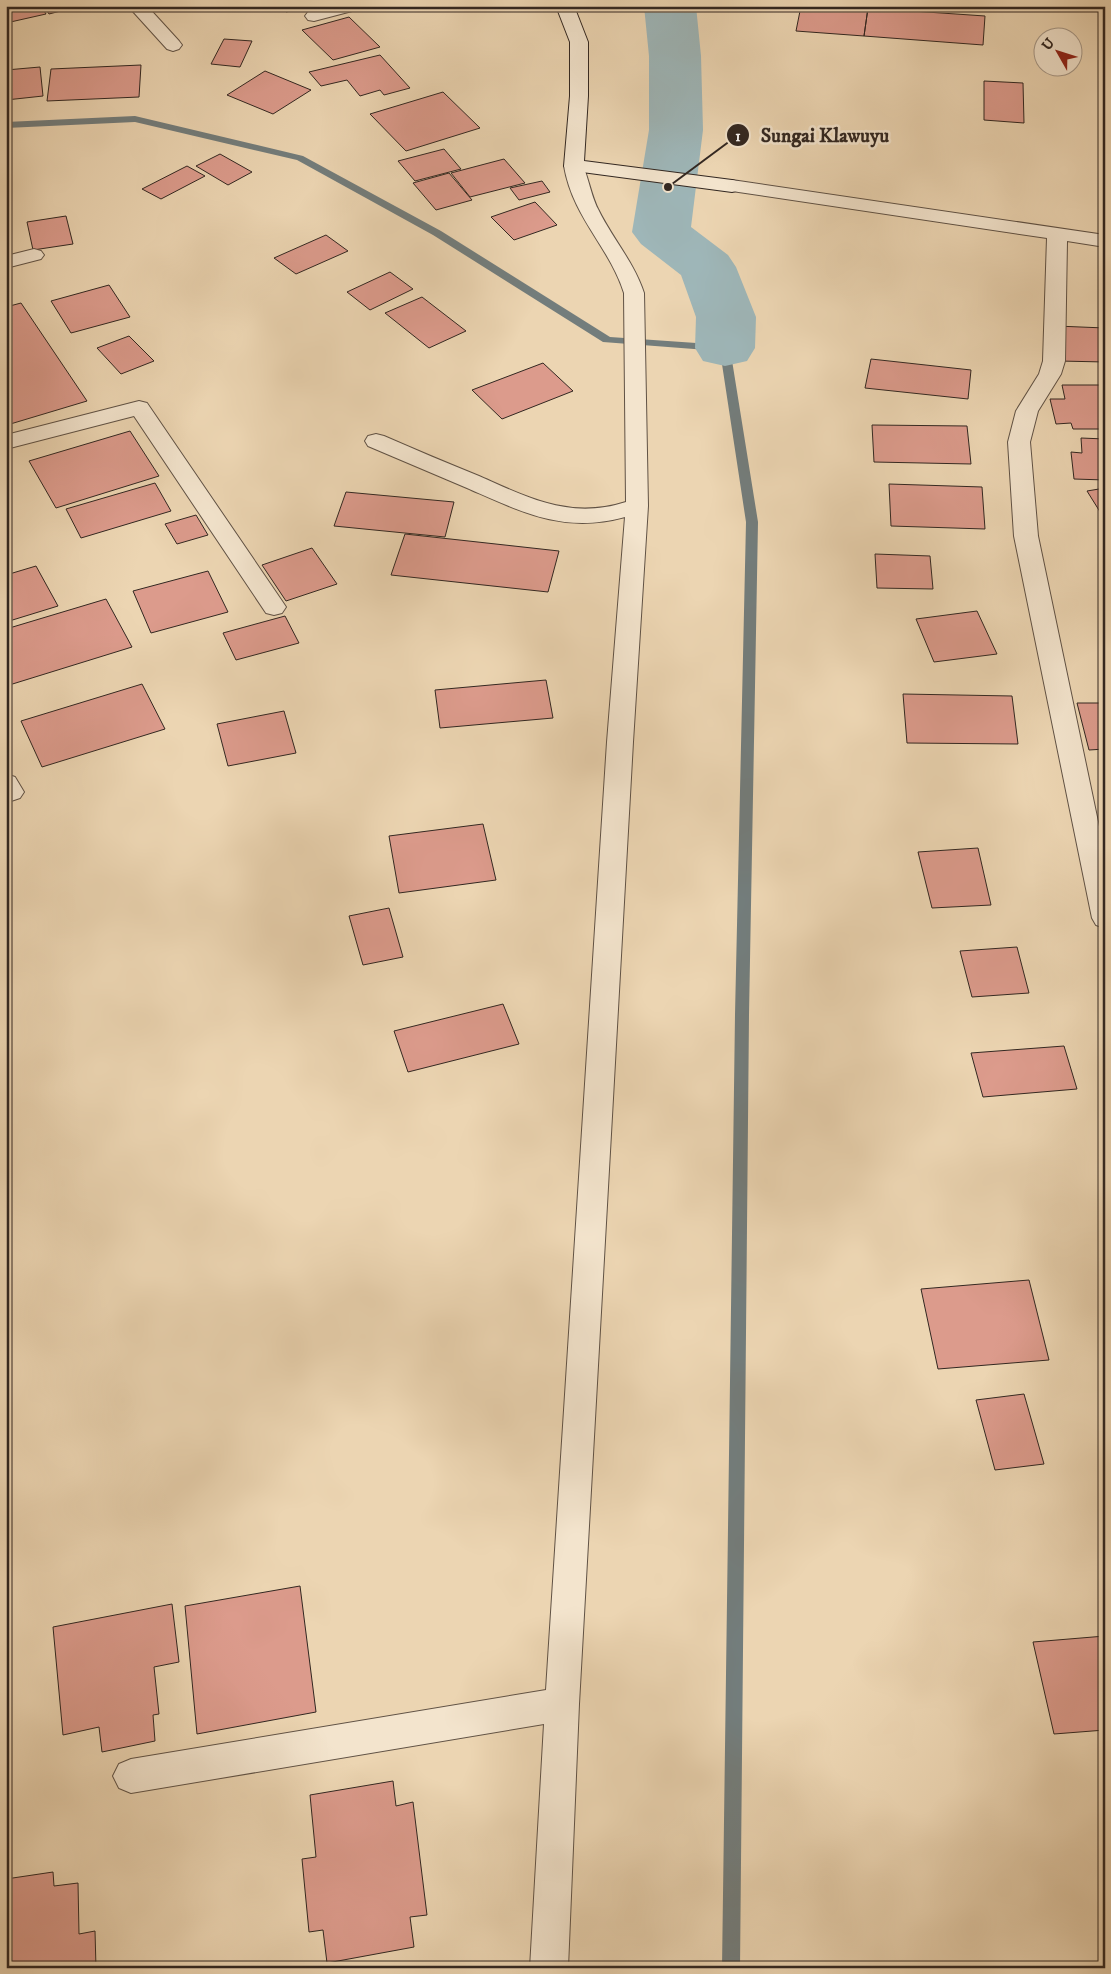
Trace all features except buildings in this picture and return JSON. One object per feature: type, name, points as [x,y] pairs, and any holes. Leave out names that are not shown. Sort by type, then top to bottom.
[{"type":"street","points":[[137,6],[173,44]]},
{"type":"street","points":[[314,16],[350,6]]},
{"type":"street","points":[[549,1968],[562,1704],[618,772],[637,506],[634,293],[622,262],[598,228],[582,195],[574,166],[579,96],[579,42],[565,6]]},
{"type":"street","points":[[574,166],[732,186],[1105,241]]},
{"type":"street","points":[[1057,235],[1054,361],[1050,374],[1027,411],[1019,442],[1026,536],[1105,918]]},
{"type":"street","points":[[6,262],[34,255]]},
{"type":"street","points":[[6,442],[139,408],[274,607]]},
{"type":"street","points":[[376,441],[536,509],[563,516],[588,518],[609,516],[637,506]]},
{"type":"street","points":[[130,1776],[562,1704]]},
{"type":"waterway","points":[[670,6],[675,56],[676,130],[661,232],[707,267],[726,317],[725,348]]},
{"type":"waterway","points":[[6,125],[135,119],[300,158],[437,233],[607,340],[725,348],[752,522],[742,1015],[731,1968]]},
{"type":"place","name":"Sungai Klawuyu","points":[[668,187]]}]
